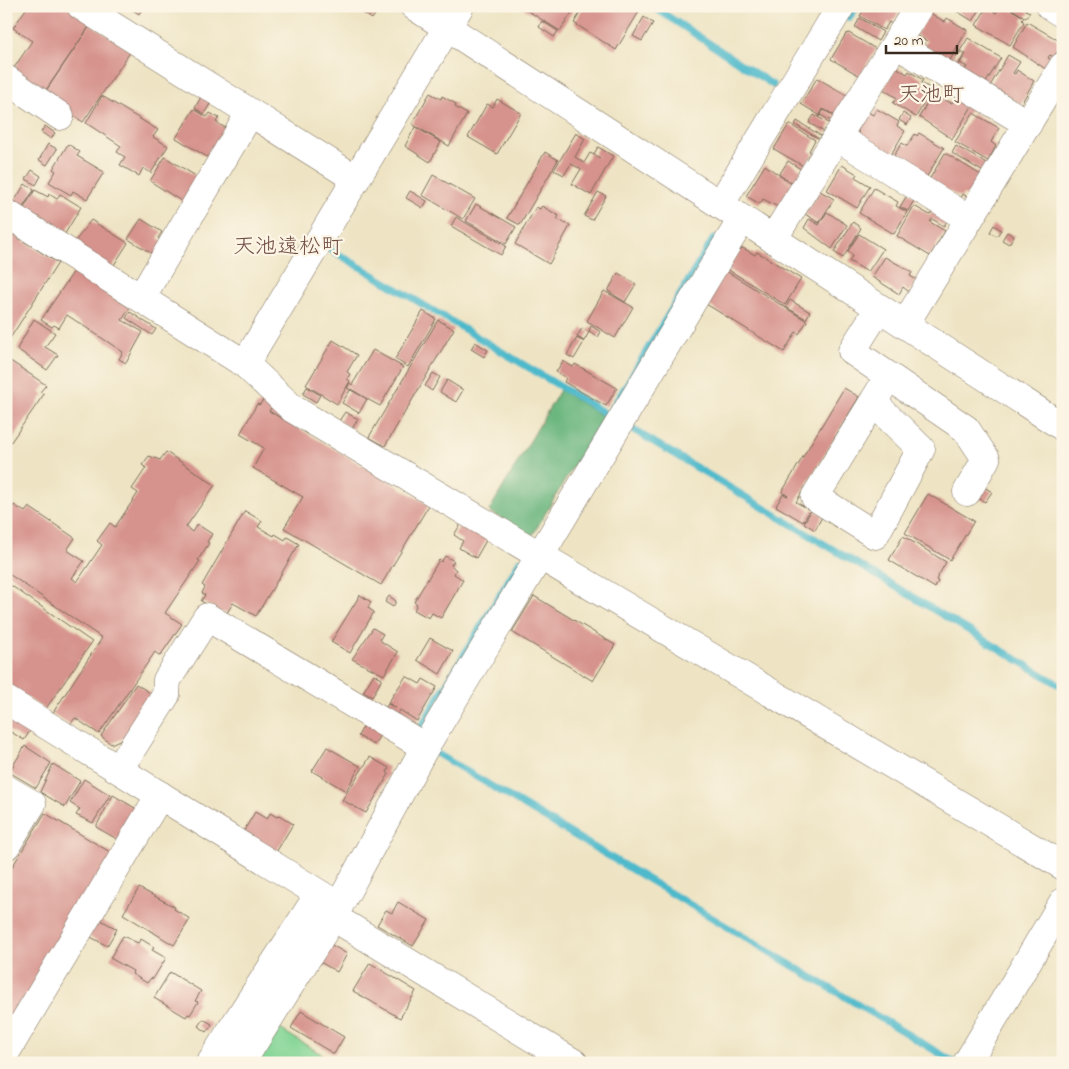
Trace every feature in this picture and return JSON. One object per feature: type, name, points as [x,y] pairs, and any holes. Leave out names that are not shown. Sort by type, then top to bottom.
[{"type":"street","points":[[81,6],[356,179]]},
{"type":"street","points":[[414,6],[453,17],[731,212],[1063,427]]},
{"type":"street","points":[[241,1063],[330,906],[541,554],[731,212],[841,6]]},
{"type":"street","points":[[774,239],[919,6]]},
{"type":"street","points":[[1050,6],[1063,14]]},
{"type":"street","points":[[245,364],[453,17]]},
{"type":"street","points":[[896,44],[1028,124]]},
{"type":"street","points":[[905,324],[1063,66]]},
{"type":"street","points":[[6,80],[60,116]]},
{"type":"street","points":[[141,298],[250,113]]},
{"type":"street","points":[[837,137],[969,219]]},
{"type":"street","points":[[6,212],[245,364],[293,409],[541,554],[1063,866]]},
{"type":"street","points":[[879,308],[852,351],[966,429],[986,459],[967,492]]},
{"type":"street","points":[[872,402],[921,450],[875,535],[815,497],[872,402],[889,376]]},
{"type":"street","points":[[119,769],[166,695],[167,680],[207,617],[425,747]]},
{"type":"street","points":[[6,700],[160,795],[574,1063]]},
{"type":"street","points":[[6,789],[32,804],[6,846]]},
{"type":"street","points":[[6,1052],[160,795]]},
{"type":"street","points":[[967,1063],[1063,902]]},
{"type":"street","points":[[210,1063],[330,906]]},
{"type":"green space","points":[[560,390],[603,416],[532,536],[489,511]]},
{"type":"green space","points":[[275,1026],[336,1063],[260,1063],[254,1059]]},
{"type":"building","points":[[28,6],[65,6],[91,24],[44,93],[12,71],[32,41],[13,28]]},
{"type":"building","points":[[127,6],[144,6],[139,14]]},
{"type":"building","points":[[367,6],[380,7],[372,19],[363,13]]},
{"type":"building","points":[[520,6],[576,6],[560,31]]},
{"type":"building","points":[[584,6],[634,6],[640,10],[616,50],[574,23]]},
{"type":"building","points":[[866,6],[901,7],[892,24],[889,22],[884,30],[860,16]]},
{"type":"building","points":[[948,6],[982,6],[973,21]]},
{"type":"building","points":[[1000,6],[1005,6],[1024,17],[1022,20],[1024,22],[1010,45],[976,25],[987,7],[996,13]]},
{"type":"building","points":[[1007,6],[1027,6],[1025,10],[1030,12],[1026,18]]},
{"type":"building","points":[[930,13],[945,22],[947,18],[967,30],[949,62],[924,45],[927,41],[916,35]]},
{"type":"building","points":[[644,17],[653,23],[642,41],[633,36]]},
{"type":"building","points":[[860,18],[883,32],[878,41],[855,27]]},
{"type":"building","points":[[542,21],[558,31],[554,37],[539,27]]},
{"type":"building","points":[[1027,22],[1063,43],[1054,57],[1050,55],[1048,58],[1053,61],[1047,70],[1013,47]]},
{"type":"building","points":[[91,24],[131,51],[83,122],[43,95]]},
{"type":"building","points":[[849,33],[876,49],[860,76],[831,59],[846,34]]},
{"type":"building","points":[[968,38],[1001,58],[985,84],[964,71],[967,67],[960,63],[966,54],[960,51]]},
{"type":"building","points":[[959,52],[964,55],[957,67],[952,64]]},
{"type":"building","points":[[1008,55],[1020,62],[1013,73],[1015,74],[1017,70],[1034,81],[1021,104],[990,86]]},
{"type":"building","points":[[896,67],[907,74],[909,71],[923,80],[921,83],[932,89],[916,117],[893,103],[897,98],[883,89]]},
{"type":"building","points":[[817,78],[848,96],[836,116],[823,109],[819,117],[819,115],[801,104]]},
{"type":"building","points":[[203,93],[213,99],[204,114],[195,108]]},
{"type":"building","points":[[430,93],[441,99],[442,96],[456,104],[455,107],[467,114],[449,146],[412,124]]},
{"type":"building","points":[[958,94],[974,103],[952,139],[919,117],[932,95],[952,103]]},
{"type":"building","points":[[102,96],[158,130],[153,137],[168,146],[151,173],[143,168],[139,176],[120,165],[125,157],[117,152],[121,146],[86,123]]},
{"type":"building","points":[[497,99],[521,113],[497,154],[468,137],[487,104],[493,107]]},
{"type":"building","points":[[194,109],[207,117],[210,113],[219,118],[216,122],[230,131],[212,160],[176,138]]},
{"type":"building","points":[[877,109],[899,122],[897,126],[905,131],[890,156],[859,138],[858,130],[868,112],[873,115]]},
{"type":"building","points":[[824,110],[836,117],[833,122],[820,115]]},
{"type":"building","points":[[903,113],[911,118],[907,125],[899,120]]},
{"type":"building","points":[[973,113],[999,128],[991,142],[996,146],[988,161],[955,142]]},
{"type":"building","points":[[814,115],[831,124],[826,133],[809,123]]},
{"type":"building","points":[[797,121],[823,137],[821,140],[795,125]]},
{"type":"building","points":[[789,124],[815,140],[809,151],[813,153],[805,167],[774,149]]},
{"type":"building","points":[[45,126],[55,133],[51,139],[41,132]]},
{"type":"building","points":[[415,127],[441,142],[430,162],[405,146]]},
{"type":"building","points":[[576,133],[585,139],[575,157],[584,163],[590,153],[600,158],[594,154],[598,147],[613,156],[591,195],[572,184],[581,169],[571,164],[564,175],[554,170]]},
{"type":"building","points":[[919,133],[944,148],[926,178],[893,157],[902,143],[907,146],[915,134],[917,136]]},
{"type":"building","points":[[48,144],[57,149],[47,165],[39,160]]},
{"type":"building","points":[[68,144],[80,152],[77,156],[104,172],[87,199],[73,191],[71,195],[49,182],[56,171],[53,169]]},
{"type":"building","points":[[956,146],[989,165],[985,173],[952,153]]},
{"type":"building","points":[[545,152],[558,160],[520,225],[507,218]]},
{"type":"building","points":[[945,153],[981,175],[968,197],[963,194],[961,198],[929,180]]},
{"type":"building","points":[[165,157],[199,178],[184,203],[150,181]]},
{"type":"building","points":[[788,161],[802,170],[794,184],[779,175]]},
{"type":"building","points":[[765,165],[793,185],[780,208],[763,199],[760,204],[746,196]]},
{"type":"building","points":[[842,165],[857,174],[855,177],[870,186],[857,208],[827,190]]},
{"type":"building","points":[[32,170],[41,176],[36,185],[26,179]]},
{"type":"building","points":[[433,175],[475,199],[463,219],[422,195]]},
{"type":"building","points":[[25,184],[34,190],[21,210],[12,205]]},
{"type":"building","points":[[874,188],[898,202],[896,206],[907,212],[894,234],[859,213]]},
{"type":"building","points":[[35,190],[48,197],[49,194],[57,199],[60,194],[81,207],[63,237],[22,211]]},
{"type":"building","points":[[410,191],[427,201],[423,208],[406,198]]},
{"type":"building","points":[[820,191],[834,199],[819,223],[805,214]]},
{"type":"building","points":[[598,192],[606,196],[592,220],[584,216]]},
{"type":"building","points":[[909,192],[916,197],[908,211],[900,207]]},
{"type":"building","points":[[476,204],[516,227],[506,244],[466,221]]},
{"type":"building","points":[[542,206],[559,216],[557,219],[570,226],[549,264],[515,244],[536,207],[540,209]]},
{"type":"building","points":[[914,206],[930,215],[934,208],[949,217],[944,226],[932,219],[930,222],[945,231],[930,256],[897,236]]},
{"type":"building","points":[[827,212],[847,225],[832,249],[804,228],[809,219],[819,225]]},
{"type":"building","points":[[456,217],[506,246],[501,255],[451,226]]},
{"type":"building","points":[[141,219],[162,232],[158,238],[164,242],[156,256],[128,239]]},
{"type":"building","points":[[91,220],[128,243],[112,268],[73,244]]},
{"type":"building","points":[[853,222],[861,228],[843,258],[834,252]]},
{"type":"building","points":[[994,225],[1001,230],[997,236],[990,232]]},
{"type":"building","points":[[6,230],[58,263],[9,340],[6,338]]},
{"type":"building","points":[[1007,232],[1014,236],[1009,244],[1002,240]]},
{"type":"building","points":[[859,234],[883,249],[868,272],[849,261],[853,255],[848,251]]},
{"type":"building","points":[[743,248],[755,255],[757,252],[801,279],[785,305],[727,269],[739,250]]},
{"type":"building","points":[[885,257],[912,272],[910,276],[917,280],[909,292],[903,287],[899,294],[872,277]]},
{"type":"building","points":[[74,271],[130,308],[122,320],[143,332],[126,363],[119,359],[123,352],[67,315],[59,328],[54,325],[52,327],[41,320]]},
{"type":"building","points":[[726,271],[807,321],[799,334],[796,332],[784,352],[706,304]]},
{"type":"building","points":[[618,273],[636,284],[625,302],[608,291]]},
{"type":"building","points":[[604,291],[633,307],[615,338],[587,321]]},
{"type":"building","points":[[790,300],[810,312],[806,319],[786,307]]},
{"type":"building","points":[[423,311],[436,319],[408,367],[395,359]]},
{"type":"building","points":[[130,312],[156,329],[152,335],[126,318]]},
{"type":"building","points":[[34,319],[55,333],[45,347],[58,355],[47,370],[17,349]]},
{"type":"building","points":[[438,320],[454,329],[385,446],[369,437]]},
{"type":"building","points":[[591,326],[601,332],[598,337],[589,331]]},
{"type":"building","points":[[582,328],[589,332],[584,341],[577,337]]},
{"type":"building","points":[[577,338],[584,342],[574,359],[567,355]]},
{"type":"building","points":[[333,340],[357,355],[347,372],[350,374],[347,379],[350,381],[337,404],[306,385]]},
{"type":"building","points":[[475,342],[488,350],[484,357],[471,349]]},
{"type":"building","points":[[373,350],[403,367],[380,406],[347,388],[350,383],[352,385]]},
{"type":"building","points":[[9,360],[46,385],[40,392],[44,394],[6,449],[6,364]]},
{"type":"building","points":[[563,361],[573,367],[575,364],[617,388],[606,406],[564,382],[566,378],[556,372]]},
{"type":"building","points":[[433,373],[440,377],[432,391],[425,386]]},
{"type":"building","points":[[447,380],[463,390],[456,402],[440,392]]},
{"type":"building","points":[[307,387],[320,395],[316,402],[303,394]]},
{"type":"building","points":[[844,388],[859,397],[796,502],[810,510],[803,522],[776,506],[783,494],[788,496],[782,492]]},
{"type":"building","points":[[351,389],[367,399],[359,413],[342,403]]},
{"type":"building","points":[[263,399],[273,405],[269,411],[429,505],[381,585],[284,528],[303,497],[253,468],[264,448],[240,434],[257,404],[260,405]]},
{"type":"building","points":[[345,412],[358,419],[352,429],[339,421]]},
{"type":"building","points":[[166,452],[215,485],[186,527],[192,532],[197,524],[212,534],[207,542],[209,543],[198,560],[200,561],[165,613],[182,624],[160,656],[155,652],[99,734],[75,718],[70,725],[52,714],[102,638],[6,572],[6,508],[10,511],[14,505],[25,512],[29,507],[75,538],[67,550],[84,561],[72,578],[77,582],[102,545],[97,541],[110,523],[115,527],[138,493],[132,489],[146,468],[142,465],[149,456],[160,460]]},
{"type":"building","points":[[981,485],[992,492],[985,502],[974,496]]},
{"type":"building","points":[[928,494],[974,521],[950,560],[905,533]]},
{"type":"building","points":[[812,509],[823,515],[815,530],[804,523]]},
{"type":"building","points":[[245,511],[262,521],[258,527],[274,536],[275,534],[285,540],[287,537],[299,544],[256,616],[233,603],[227,613],[219,612],[201,601],[205,595],[202,593],[205,587],[202,585]]},
{"type":"building","points":[[462,522],[488,537],[476,558],[459,548],[463,541],[454,535]]},
{"type":"building","points":[[903,536],[946,562],[936,580],[938,581],[935,588],[889,560]]},
{"type":"building","points":[[445,556],[454,561],[451,565],[456,570],[454,574],[463,580],[441,618],[432,613],[429,618],[414,610],[417,604],[414,602],[439,560],[441,562]]},
{"type":"building","points":[[6,582],[92,642],[45,710],[6,683]]},
{"type":"building","points":[[360,595],[371,602],[368,608],[374,612],[350,653],[331,642]]},
{"type":"building","points":[[389,596],[396,601],[393,607],[385,602]]},
{"type":"building","points":[[534,596],[615,645],[593,681],[512,632]]},
{"type":"building","points":[[373,628],[383,634],[380,639],[382,642],[398,652],[384,675],[352,659]]},
{"type":"building","points":[[430,638],[453,651],[440,674],[417,660]]},
{"type":"building","points":[[374,674],[382,679],[372,697],[363,692]]},
{"type":"building","points":[[406,676],[420,684],[423,679],[437,687],[417,721],[400,710],[395,718],[383,711],[388,704],[396,708],[388,703]]},
{"type":"building","points":[[136,684],[155,696],[128,736],[111,744],[101,736]]},
{"type":"building","points":[[6,713],[32,728],[24,740],[6,729]]},
{"type":"building","points":[[366,721],[383,730],[374,745],[358,736]]},
{"type":"building","points":[[25,746],[51,763],[36,788],[9,772]]},
{"type":"building","points":[[327,747],[360,766],[346,791],[312,771]]},
{"type":"building","points":[[370,757],[389,768],[387,772],[389,774],[366,813],[342,800]]},
{"type":"building","points":[[53,764],[80,781],[65,807],[40,792]]},
{"type":"building","points":[[84,779],[110,795],[93,823],[76,815],[80,809],[70,803]]},
{"type":"building","points":[[113,795],[140,811],[122,842],[96,827]]},
{"type":"building","points":[[255,812],[267,819],[270,813],[277,817],[279,815],[293,824],[275,854],[242,834]]},
{"type":"building","points":[[45,813],[115,855],[15,1021],[6,1016],[6,877]]},
{"type":"building","points":[[139,888],[175,907],[174,909],[190,919],[174,945],[123,914]]},
{"type":"building","points":[[398,902],[429,920],[413,946],[377,925],[386,910],[392,913]]},
{"type":"building","points":[[99,919],[117,929],[107,946],[89,936]]},
{"type":"building","points":[[123,936],[138,943],[141,939],[154,947],[152,950],[166,958],[153,979],[151,978],[147,983],[132,974],[133,971],[110,958]]},
{"type":"building","points":[[330,944],[347,954],[337,972],[320,962]]},
{"type":"building","points":[[370,963],[416,991],[400,1018],[353,991]]},
{"type":"building","points":[[170,972],[201,991],[195,1001],[198,1002],[190,1015],[188,1014],[186,1017],[154,998]]},
{"type":"building","points":[[301,1011],[344,1037],[334,1054],[291,1028]]},
{"type":"building","points":[[203,1019],[212,1024],[207,1032],[198,1026]]},
{"type":"waterway","points":[[652,6],[773,85]]},
{"type":"waterway","points":[[849,18],[857,6]]},
{"type":"waterway","points":[[579,464],[714,238]]},
{"type":"waterway","points":[[330,249],[608,415]]},
{"type":"waterway","points":[[632,429],[1063,687]]},
{"type":"waterway","points":[[418,732],[520,561]]},
{"type":"waterway","points":[[436,753],[954,1062]]},
{"type":"district","name":"天池町","points":[[931,96]]},
{"type":"district","name":"天池遠松町","points":[[288,248]]}]
